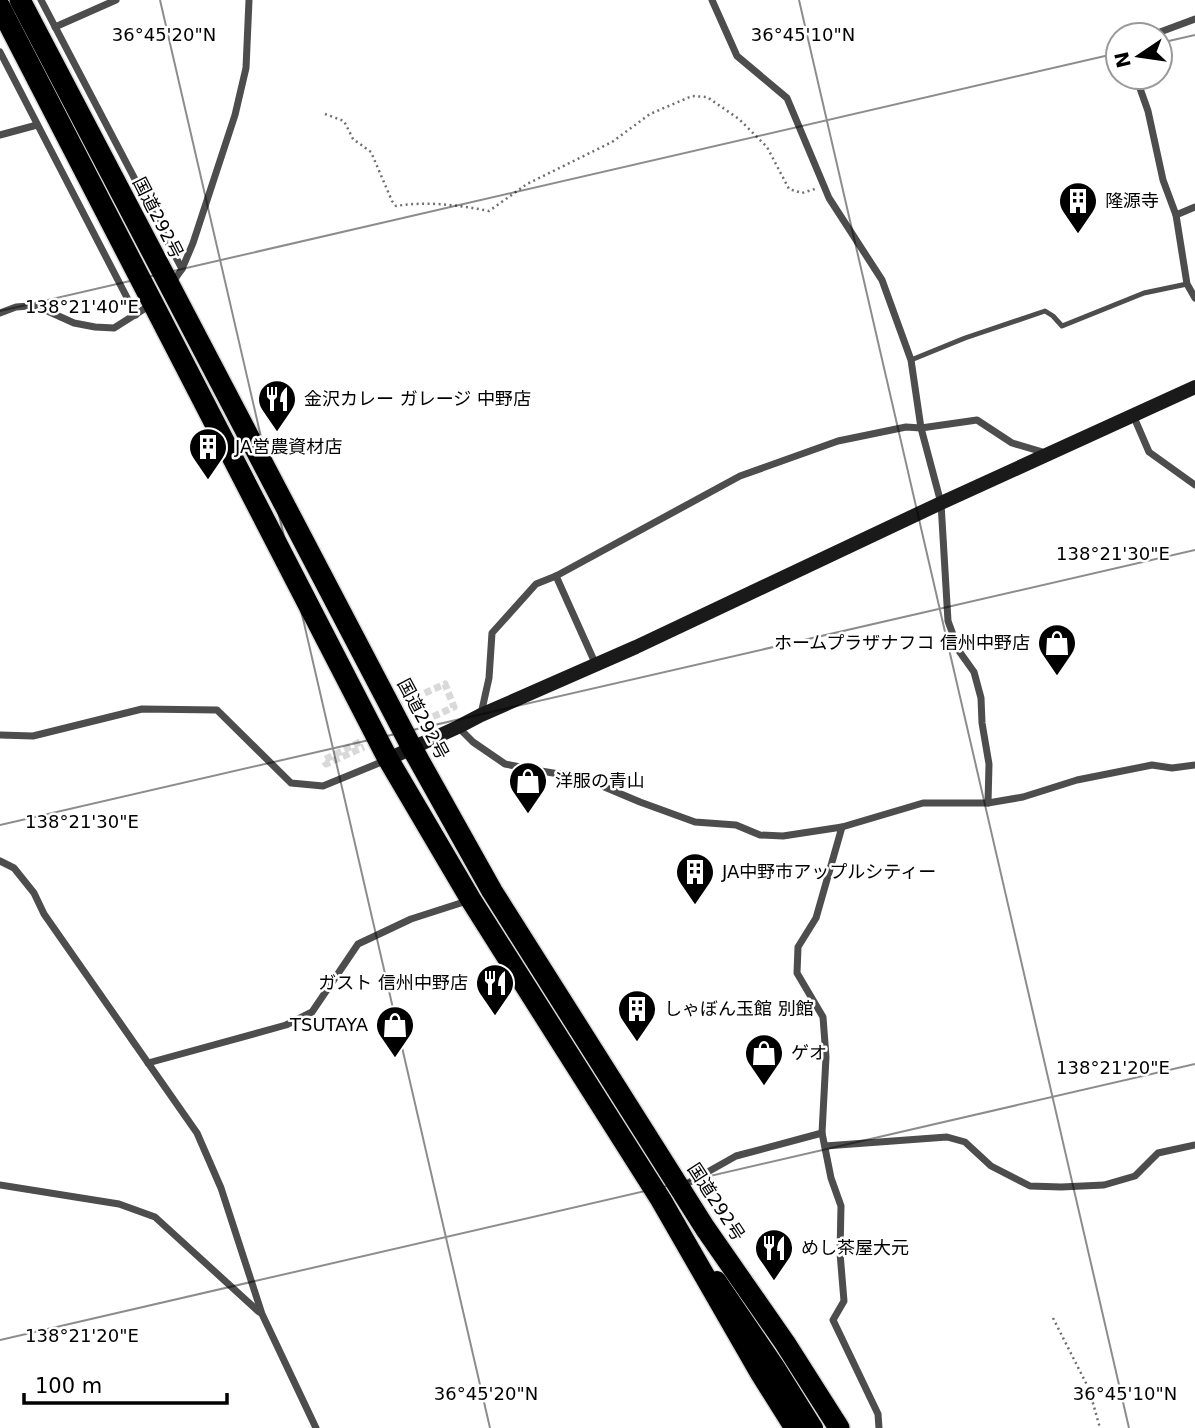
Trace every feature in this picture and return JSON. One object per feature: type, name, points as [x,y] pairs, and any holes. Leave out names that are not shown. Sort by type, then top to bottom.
[{"type":"highway","name":"国道292号","points":[[20,0],[412,748],[492,891],[705,1228],[785,1343],[839,1428]]},
{"type":"highway","points":[[0,7],[144,309],[388,759],[471,900],[661,1200],[795,1428]]},
{"type":"main road","points":[[680,1188],[698,1227],[775,1367]]},
{"type":"main road","points":[[661,1200],[692,1242],[814,1428]]},
{"type":"street","points":[[41,0],[182,269]]},
{"type":"street","points":[[55,27],[116,0]]},
{"type":"street","points":[[169,287],[182,269],[193,243],[234,115],[246,68],[249,0]]},
{"type":"street","points":[[712,0],[737,56],[786,98],[829,198],[882,281],[911,360],[921,428],[941,503],[948,621],[959,651],[974,672],[981,698],[989,764],[988,803]]},
{"type":"street","points":[[1174,27],[1195,19]]},
{"type":"street","points":[[0,52],[37,125],[144,309],[114,328],[74,323],[43,309],[29,306],[0,313]]},
{"type":"street","points":[[1141,91],[1176,215],[1187,284],[1195,298]]},
{"type":"street","points":[[0,135],[37,125]]},
{"type":"street","points":[[1176,215],[1195,206]]},
{"type":"street","points":[[0,735],[33,736],[142,709],[217,710],[291,783],[323,786],[596,665],[1195,387]]},
{"type":"street","points":[[1133,415],[1149,452],[1195,485]]},
{"type":"street","points":[[481,715],[489,678],[492,633],[536,584],[556,576],[740,476],[838,441],[906,426],[921,428],[977,419],[1012,443],[1050,454]]},
{"type":"street","points":[[556,576],[596,665]]},
{"type":"street","points":[[458,727],[473,742],[505,764],[583,778],[695,822],[736,825],[760,835],[783,836],[842,827],[923,803],[988,803],[1023,797],[1077,780],[1152,765],[1171,768],[1195,765]]},
{"type":"street","points":[[842,827],[816,918],[798,947],[797,973],[823,1017],[826,1056],[822,1133],[831,1178],[841,1206],[840,1253],[844,1301],[833,1320],[877,1414],[879,1428]]},
{"type":"street","points":[[0,862],[14,868],[34,893],[44,914],[197,1133],[221,1188],[262,1314],[316,1428]]},
{"type":"street","points":[[148,1063],[286,1025],[312,1013],[358,944],[411,919],[471,900]]},
{"type":"street","points":[[680,1188],[736,1156],[822,1133]]},
{"type":"street","points":[[825,1146],[947,1137],[965,1142],[991,1166],[1030,1186],[1061,1187],[1104,1185],[1135,1176],[1158,1153],[1195,1144]]},
{"type":"street","points":[[0,1185],[119,1204],[155,1217],[262,1314]]},
{"type":"lane","points":[[911,360],[965,338],[1045,311],[1062,326],[1144,293],[1187,284]]},
{"type":"path","points":[[325,114],[344,121],[353,139],[371,152],[396,206],[460,205],[489,211],[527,184],[612,142],[650,114],[692,96],[707,97],[739,119],[767,147],[789,189],[802,193],[824,187]]},
{"type":"path","points":[[1053,1318],[1089,1389],[1100,1428]]},
{"type":"tunnel","points":[[396,706],[445,684],[454,707],[430,718]]},
{"type":"tunnel","points":[[360,742],[324,760],[326,764],[364,747]]},
{"type":"place","name":"隆源寺","points":[[1078,235]]},
{"type":"place","name":"金沢カレー ガレージ 中野店","points":[[277,433]]},
{"type":"place","name":"JA営農資材店","points":[[208,481]]},
{"type":"place","name":"ホームプラザナフコ 信州中野店","points":[[1057,677]]},
{"type":"place","name":"洋服の青山","points":[[528,815]]},
{"type":"place","name":"JA中野市アップルシティー","points":[[695,906]]},
{"type":"place","name":"ガスト 信州中野店","points":[[495,1017]]},
{"type":"place","name":"しゃぼん玉館 別館","points":[[637,1043]]},
{"type":"place","name":"TSUTAYA","points":[[395,1059]]},
{"type":"place","name":"ゲオ","points":[[764,1087]]},
{"type":"place","name":"めし茶屋大元","points":[[774,1282]]}]
